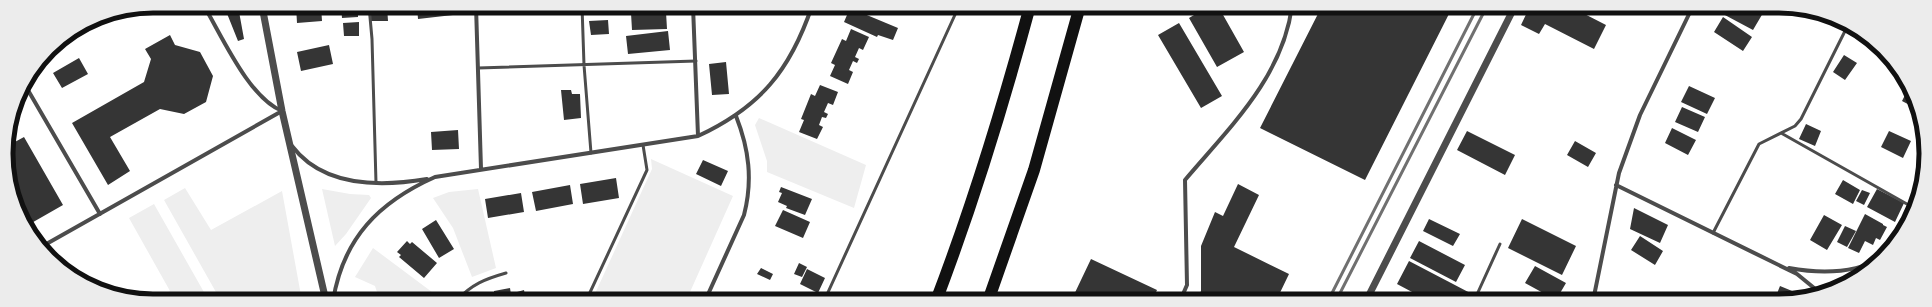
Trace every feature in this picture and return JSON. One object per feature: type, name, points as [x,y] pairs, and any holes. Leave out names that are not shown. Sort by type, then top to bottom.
[{"type":"highway","points":[[939,294],[973,198],[998,121],[1028,13]]},
{"type":"highway","points":[[990,294],[1034,170],[1078,13]]},
{"type":"street","points":[[208,13],[248,82],[266,101],[282,111]]},
{"type":"street","points":[[263,13],[282,111],[324,294]]},
{"type":"street","points":[[476,13],[481,169]]},
{"type":"street","points":[[693,13],[698,136]]},
{"type":"street","points":[[290,143],[308,163],[324,173],[343,179],[376,183],[409,182],[481,169],[698,136],[736,116],[753,103],[776,79],[787,62],[805,27],[810,13]]},
{"type":"street","points":[[1183,294],[1187,285],[1186,180],[1249,104],[1273,68],[1287,32],[1291,13]]},
{"type":"street","points":[[1370,294],[1511,13]]},
{"type":"street","points":[[1594,294],[1616,184],[1640,115],[1690,13]]},
{"type":"street","points":[[28,90],[100,214]]},
{"type":"street","points":[[46,244],[282,111]]},
{"type":"street","points":[[708,294],[744,215],[747,203],[750,183],[748,156],[744,136],[736,116]]},
{"type":"street","points":[[334,294],[342,266],[353,243],[364,228],[381,209],[396,197],[418,184],[435,177]]},
{"type":"street","points":[[1616,184],[1797,274],[1815,289]]},
{"type":"street","points":[[1782,267],[1803,271],[1841,272],[1861,267]]},
{"type":"lane","points":[[369,13],[372,39],[376,183]]},
{"type":"lane","points":[[582,13],[584,65],[591,153]]},
{"type":"lane","points":[[827,294],[956,13]]},
{"type":"lane","points":[[1713,233],[1759,144],[1795,126],[1801,119],[1846,30]]},
{"type":"lane","points":[[478,68],[696,62]]},
{"type":"lane","points":[[1781,133],[1909,205]]},
{"type":"lane","points":[[589,294],[647,170],[643,145]]},
{"type":"lane","points":[[1477,294],[1500,244]]},
{"type":"lane","points":[[464,294],[475,284],[484,279],[506,273]]},
{"type":"shaded area","points":[[759,118],[866,165],[854,208],[767,172],[767,161],[755,125]]},
{"type":"shaded area","points":[[651,159],[733,196],[689,294],[595,294],[652,169]]},
{"type":"shaded area","points":[[185,188],[211,230],[282,191],[301,294],[217,294],[164,200]]},
{"type":"shaded area","points":[[322,189],[350,194],[369,195],[371,198],[346,234],[335,246]]},
{"type":"shaded area","points":[[478,189],[496,268],[472,277],[453,228],[433,198],[449,192]]},
{"type":"shaded area","points":[[154,204],[205,294],[165,294],[170,291],[129,218]]},
{"type":"shaded area","points":[[373,248],[435,294],[398,294],[377,292],[375,286],[355,277]]},
{"type":"building","points":[[227,13],[239,13],[244,39],[238,41]]},
{"type":"building","points":[[296,13],[321,13],[322,21],[297,23]]},
{"type":"building","points":[[342,13],[358,13],[358,17],[342,18]]},
{"type":"building","points":[[371,13],[387,13],[388,21],[371,21]]},
{"type":"building","points":[[418,13],[453,13],[453,15],[418,19]]},
{"type":"building","points":[[497,13],[524,13],[524,14],[497,15]]},
{"type":"building","points":[[631,13],[666,13],[667,29],[632,30]]},
{"type":"building","points":[[848,13],[862,13],[898,28],[893,40],[878,35],[877,37],[844,22]]},
{"type":"building","points":[[1197,13],[1222,13],[1244,52],[1217,67],[1189,18]]},
{"type":"building","points":[[1318,13],[1449,13],[1365,180],[1260,128]]},
{"type":"building","points":[[1527,13],[1583,13],[1606,25],[1594,49],[1545,24],[1539,34],[1521,25]]},
{"type":"building","points":[[1724,13],[1763,13],[1753,30]]},
{"type":"building","points":[[1723,17],[1752,37],[1743,51],[1714,32]]},
{"type":"building","points":[[608,20],[609,34],[591,35],[589,21]]},
{"type":"building","points":[[359,22],[359,36],[344,36],[343,23]]},
{"type":"building","points":[[1179,23],[1222,96],[1201,108],[1158,35]]},
{"type":"building","points":[[851,29],[869,37],[863,50],[859,48],[855,57],[859,59],[857,63],[853,61],[849,70],[853,72],[848,84],[830,76],[835,65],[831,63],[842,39],[846,41]]},
{"type":"building","points":[[668,31],[670,50],[628,54],[626,36]]},
{"type":"building","points":[[170,35],[175,45],[200,52],[213,76],[206,102],[184,114],[160,109],[110,137],[130,171],[108,185],[72,123],[144,82],[151,59],[145,49]]},
{"type":"building","points":[[329,45],[333,64],[301,71],[297,52]]},
{"type":"building","points":[[1844,55],[1857,63],[1845,80],[1833,72]]},
{"type":"building","points":[[79,58],[88,74],[62,88],[53,73]]},
{"type":"building","points":[[726,62],[729,94],[712,95],[709,64]]},
{"type":"building","points":[[820,85],[838,92],[833,105],[828,103],[824,112],[828,114],[826,118],[822,117],[819,125],[823,127],[817,139],[799,132],[804,120],[801,119],[811,94],[815,96]]},
{"type":"building","points":[[1689,86],[1715,98],[1707,114],[1681,102]]},
{"type":"building","points":[[561,90],[571,90],[572,94],[580,94],[581,118],[564,120]]},
{"type":"building","points":[[1906,93],[1911,106],[1902,101]]},
{"type":"building","points":[[1682,107],[1705,117],[1698,132],[1675,122]]},
{"type":"building","points":[[1806,124],[1821,131],[1815,146],[1799,139]]},
{"type":"building","points":[[1672,128],[1696,140],[1688,155],[1665,143]]},
{"type":"building","points":[[458,130],[459,149],[432,150],[431,132]]},
{"type":"building","points":[[1467,131],[1515,155],[1505,175],[1457,150]]},
{"type":"building","points":[[1889,131],[1911,141],[1903,158],[1881,147]]},
{"type":"building","points":[[24,137],[63,205],[31,223],[20,199],[14,172],[13,143]]},
{"type":"building","points":[[1575,141],[1596,153],[1588,167],[1567,155]]},
{"type":"building","points":[[703,160],[728,171],[721,186],[696,174]]},
{"type":"building","points":[[616,178],[619,198],[583,204],[580,184]]},
{"type":"building","points":[[1843,180],[1860,190],[1853,204],[1835,194]]},
{"type":"building","points":[[1238,184],[1259,195],[1234,247],[1289,274],[1279,294],[1200,294],[1201,246],[1215,212],[1223,216]]},
{"type":"building","points":[[570,185],[573,204],[536,211],[532,192]]},
{"type":"building","points":[[781,187],[812,199],[805,215],[786,208],[787,206],[778,202],[782,193],[779,192]]},
{"type":"building","points":[[1877,189],[1904,203],[1895,222],[1867,207]]},
{"type":"building","points":[[1862,190],[1870,193],[1864,205],[1856,201]]},
{"type":"building","points":[[521,193],[524,212],[488,218],[485,199]]},
{"type":"building","points":[[1634,208],[1668,225],[1660,243],[1630,229]]},
{"type":"building","points":[[783,210],[810,222],[803,238],[775,226]]},
{"type":"building","points":[[1865,214],[1887,227],[1880,240],[1876,238],[1873,245],[1865,241],[1859,253],[1848,248]]},
{"type":"building","points":[[1824,215],[1842,225],[1827,250],[1810,240]]},
{"type":"building","points":[[1429,219],[1460,234],[1453,246],[1423,231]]},
{"type":"building","points":[[1522,219],[1576,246],[1562,275],[1508,248]]},
{"type":"building","points":[[436,220],[454,249],[439,258],[422,229]]},
{"type":"building","points":[[1845,226],[1856,231],[1847,247],[1837,242]]},
{"type":"building","points":[[1640,236],[1663,251],[1655,265],[1631,250]]},
{"type":"building","points":[[407,241],[410,244],[412,242],[437,263],[424,278],[399,257],[401,255],[397,252]]},
{"type":"building","points":[[1419,241],[1465,265],[1456,282],[1410,258]]},
{"type":"building","points":[[1091,259],[1157,290],[1155,294],[1074,294]]},
{"type":"building","points":[[1409,261],[1472,294],[1416,294],[1397,284]]},
{"type":"building","points":[[799,263],[807,267],[802,277],[794,274]]},
{"type":"building","points":[[1535,266],[1566,283],[1560,294],[1545,294],[1525,283]]},
{"type":"building","points":[[761,268],[773,274],[770,280],[757,274]]},
{"type":"building","points":[[807,269],[825,278],[818,293],[800,284]]},
{"type":"building","points":[[1780,286],[1797,293],[1788,294],[1777,294]]},
{"type":"building","points":[[510,288],[511,294],[494,294],[494,291]]},
{"type":"building","points":[[524,290],[525,294],[517,294],[517,292]]},
{"type":"railway","points":[[1332,294],[1474,13]]},
{"type":"railway","points":[[1340,294],[1483,13]]}]
